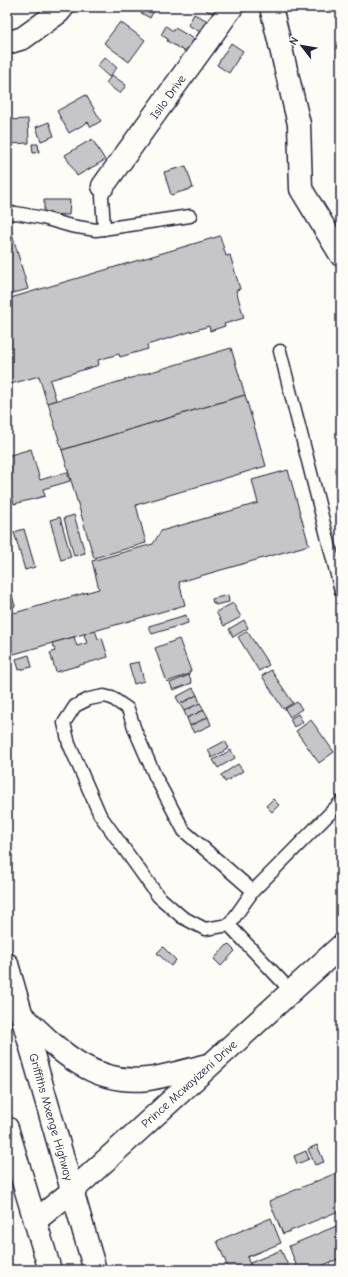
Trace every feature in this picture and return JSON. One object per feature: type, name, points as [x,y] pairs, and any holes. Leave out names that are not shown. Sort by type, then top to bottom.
[{"type":"street","points":[[7,43],[23,38],[59,12],[63,7]]},
{"type":"street","name":"Isilo Drive","points":[[103,186],[232,7]]},
{"type":"street","points":[[271,7],[299,124],[302,189],[341,255]]},
{"type":"street","name":"Prince Mcwayizeni Drive","points":[[36,1221],[72,1191],[341,946]]},
{"type":"street","name":"Griffiths Mxenge Highway","points":[[7,964],[95,1270]]},
{"type":"street","points":[[22,1016],[53,1046],[75,1062],[101,1074],[125,1080],[149,1079],[209,1065]]},
{"type":"street","points":[[7,1128],[50,1270]]},
{"type":"lane","points":[[103,186],[102,196],[104,229]]},
{"type":"lane","points":[[7,214],[16,213],[43,218],[71,226],[96,230],[190,216]]},
{"type":"lane","points":[[280,351],[341,591]]},
{"type":"lane","points":[[253,891],[184,830],[155,776],[135,730],[128,709],[112,698],[104,696],[89,699],[75,706],[64,723],[69,744],[100,815],[158,896],[182,917],[205,929],[229,925],[253,891],[341,802]]},
{"type":"lane","points":[[229,925],[291,991]]},
{"type":"building","points":[[131,7],[156,7],[150,18]]},
{"type":"building","points":[[208,7],[220,7],[217,15],[206,10]]},
{"type":"building","points":[[194,14],[210,22],[204,34],[188,25]]},
{"type":"building","points":[[120,22],[145,40],[129,62],[104,43]]},
{"type":"building","points":[[166,26],[173,31],[175,28],[196,40],[188,53],[167,41],[168,39],[161,35]]},
{"type":"building","points":[[231,43],[243,51],[229,73],[217,65]]},
{"type":"building","points":[[105,57],[117,68],[109,77],[97,66]]},
{"type":"building","points":[[112,75],[126,85],[120,94],[106,83]]},
{"type":"building","points":[[86,95],[101,121],[91,127],[88,122],[69,133],[57,111]]},
{"type":"building","points":[[28,119],[29,143],[7,144],[7,120]]},
{"type":"building","points":[[49,122],[54,136],[41,141],[36,127]]},
{"type":"building","points":[[92,139],[105,160],[77,176],[65,155]]},
{"type":"building","points":[[32,144],[38,144],[39,152],[33,153]]},
{"type":"building","points":[[186,166],[193,188],[171,195],[164,172]]},
{"type":"building","points":[[44,200],[70,200],[69,215],[44,214]]},
{"type":"building","points":[[7,223],[9,223],[28,289],[7,295]]},
{"type":"building","points":[[220,236],[226,256],[230,255],[240,289],[236,290],[244,318],[224,324],[225,326],[210,331],[209,326],[147,345],[148,349],[120,357],[119,354],[98,360],[99,365],[50,380],[56,400],[47,403],[39,376],[7,385],[7,299]]},
{"type":"building","points":[[231,348],[245,395],[62,450],[48,403]]},
{"type":"building","points":[[245,395],[266,466],[136,505],[146,543],[94,558],[62,450]]},
{"type":"building","points":[[31,449],[40,480],[67,472],[70,481],[43,489],[45,496],[14,504],[12,497],[7,499],[7,490],[10,489],[7,479],[7,456]]},
{"type":"building","points":[[288,470],[309,545],[179,582],[185,605],[7,656],[7,577],[15,606],[13,607],[14,613],[99,589],[92,561],[153,544],[161,531],[258,503],[252,480]]},
{"type":"building","points":[[74,515],[85,553],[74,556],[64,518]]},
{"type":"building","points":[[60,517],[71,557],[61,560],[50,520]]},
{"type":"building","points":[[24,529],[35,567],[25,570],[14,532]]},
{"type":"building","points":[[228,595],[229,602],[215,605],[215,603],[213,603],[212,599]]},
{"type":"building","points":[[233,603],[241,617],[224,626],[216,612]]},
{"type":"building","points":[[186,615],[188,623],[152,634],[150,630],[149,631],[149,626]]},
{"type":"building","points":[[244,620],[248,628],[233,637],[229,629]]},
{"type":"building","points":[[95,630],[98,639],[102,638],[108,657],[56,672],[50,653],[55,651],[52,643],[74,637],[77,646],[87,643],[84,634]]},
{"type":"building","points":[[247,631],[269,665],[259,671],[238,637]]},
{"type":"building","points":[[179,639],[191,671],[189,674],[167,682],[155,648]]},
{"type":"building","points":[[29,655],[32,667],[19,670],[16,659]]},
{"type":"building","points":[[139,662],[144,681],[134,684],[129,664]]},
{"type":"building","points":[[271,670],[293,703],[283,709],[262,676]]},
{"type":"building","points":[[189,675],[192,683],[173,690],[170,683]]},
{"type":"building","points":[[193,688],[197,695],[180,704],[176,697]]},
{"type":"building","points":[[197,695],[200,703],[184,711],[180,704]]},
{"type":"building","points":[[297,702],[302,709],[290,717],[285,709]]},
{"type":"building","points":[[200,703],[204,710],[187,718],[184,711]]},
{"type":"building","points":[[204,710],[208,717],[190,726],[187,718]]},
{"type":"building","points":[[298,714],[303,722],[294,727],[290,719]]},
{"type":"building","points":[[208,717],[211,725],[194,733],[190,726]]},
{"type":"building","points":[[311,720],[334,752],[319,763],[296,731]]},
{"type":"building","points":[[225,741],[229,748],[212,758],[208,750]]},
{"type":"building","points":[[231,750],[235,758],[218,768],[213,760]]},
{"type":"building","points":[[238,764],[243,771],[225,782],[221,775]]},
{"type":"building","points":[[273,799],[279,805],[272,812],[266,806]]},
{"type":"building","points":[[228,944],[235,951],[221,966],[214,959]]},
{"type":"building","points":[[163,947],[176,960],[171,966],[157,953]]},
{"type":"building","points":[[317,1145],[324,1162],[315,1165],[308,1149]]},
{"type":"building","points":[[306,1151],[309,1159],[297,1164],[294,1156]]},
{"type":"building","points":[[341,1171],[341,1210],[283,1234],[269,1201]]},
{"type":"building","points":[[271,1218],[281,1243],[247,1257],[250,1265],[238,1270],[229,1270],[217,1241]]},
{"type":"building","points":[[341,1224],[341,1258],[311,1270],[298,1270],[289,1246]]},
{"type":"building","points":[[281,1250],[290,1270],[253,1270],[250,1263]]}]
